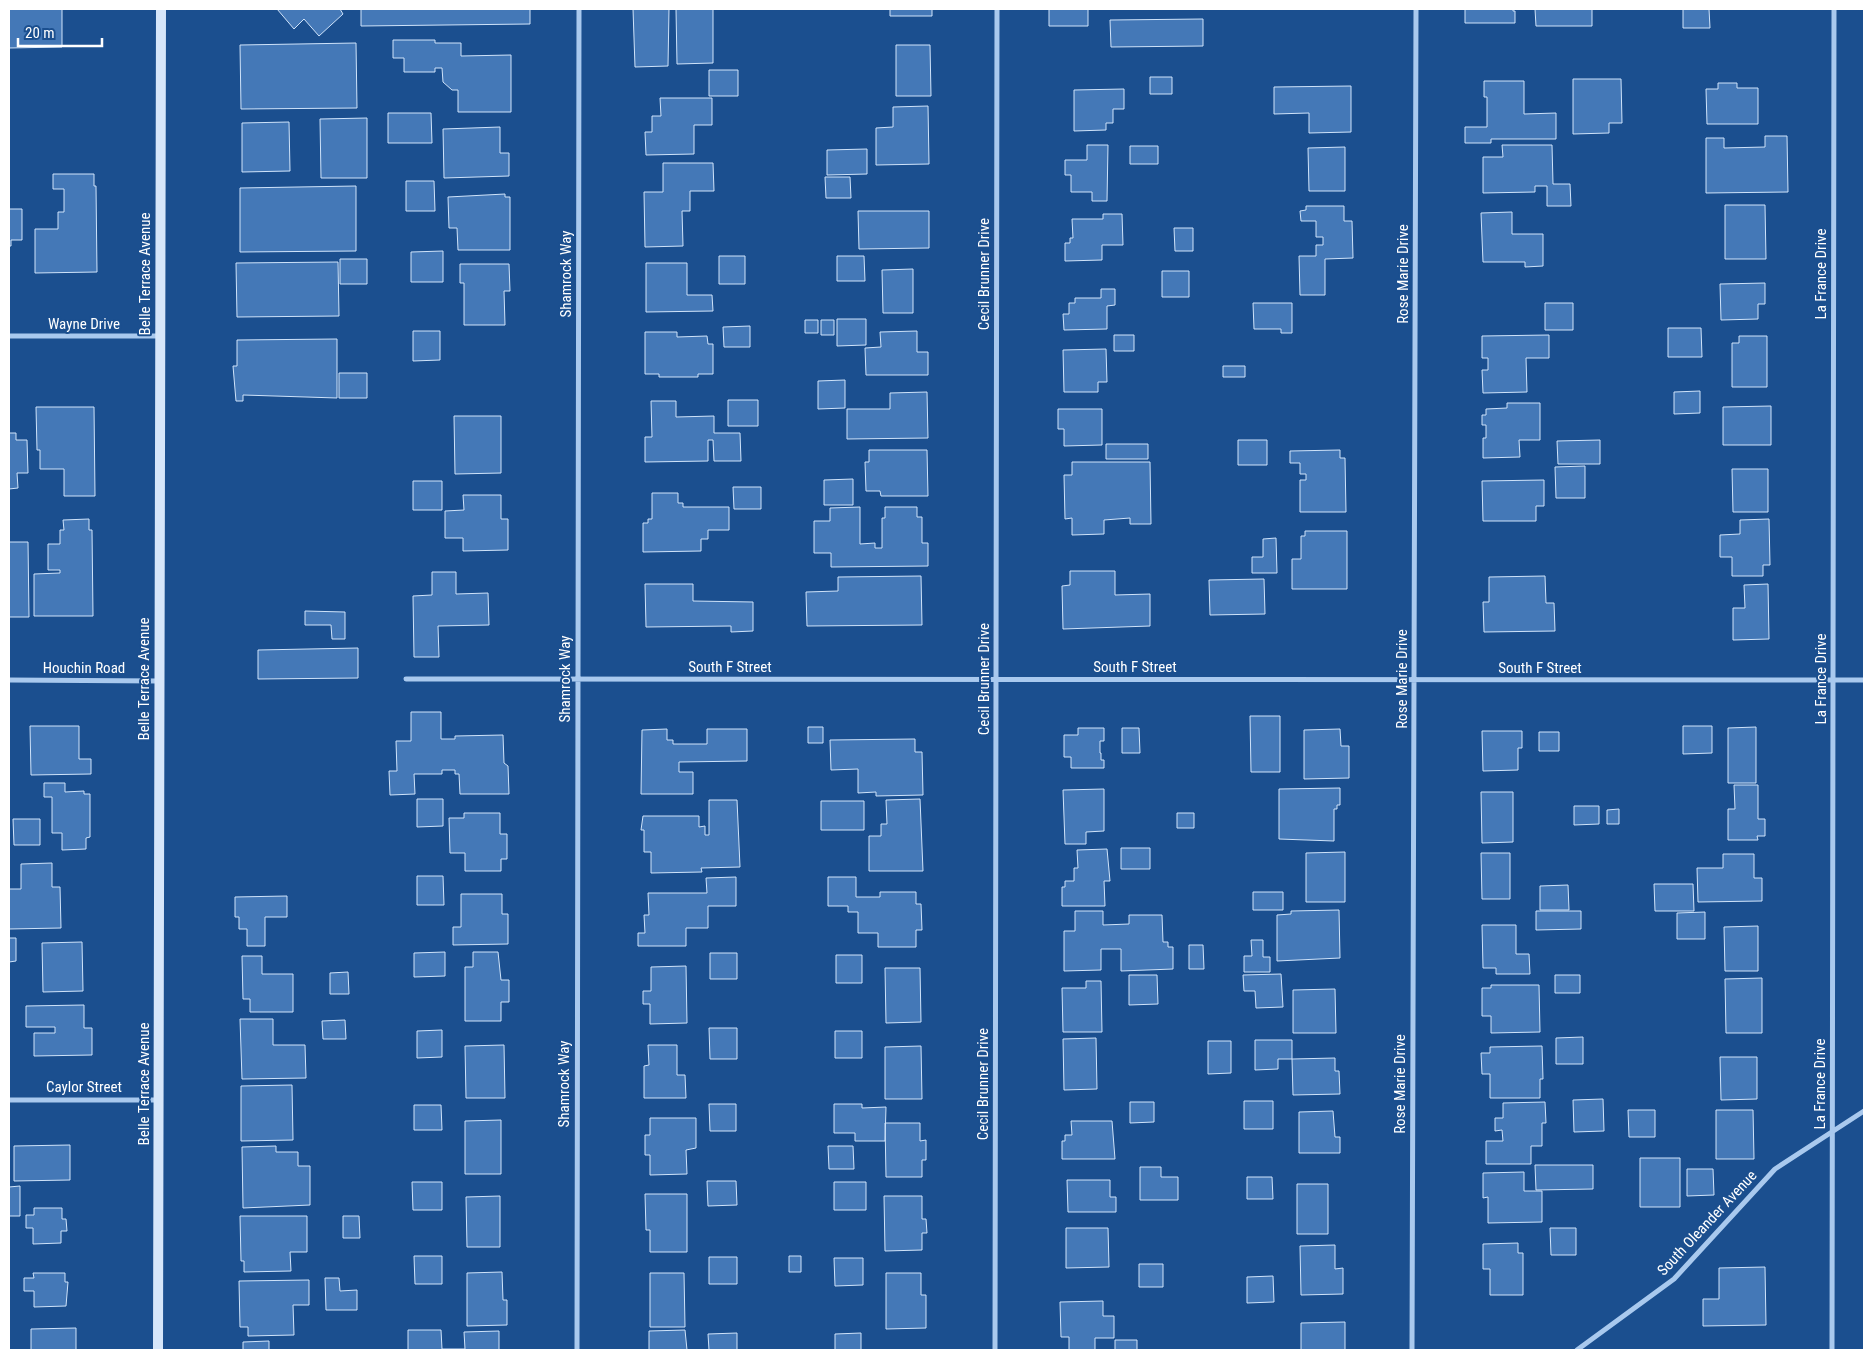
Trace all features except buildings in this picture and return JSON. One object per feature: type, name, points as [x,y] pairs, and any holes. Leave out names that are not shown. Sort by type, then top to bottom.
[{"type":"street","name":"Belle Terrace Avenue","points":[[158,1350],[162,9]]},
{"type":"street","name":"Shamrock Way","points":[[576,1350],[579,9]]},
{"type":"street","name":"Cecil Brunner Drive","points":[[995,1350],[997,9]]},
{"type":"street","name":"Rose Marie Drive","points":[[1412,1350],[1416,9]]},
{"type":"street","name":"La France Drive","points":[[1832,1350],[1834,9]]},
{"type":"street","name":"Wayne Drive","points":[[9,336],[160,336]]},
{"type":"street","name":"South F Street","points":[[406,679],[1864,680]]},
{"type":"street","name":"Houchin Road","points":[[9,680],[159,680]]},
{"type":"street","name":"Caylor Street","points":[[9,1100],[159,1100]]},
{"type":"street","name":"South Oleander Avenue","points":[[1577,1350],[1674,1280],[1775,1169],[1864,1111]]}]
